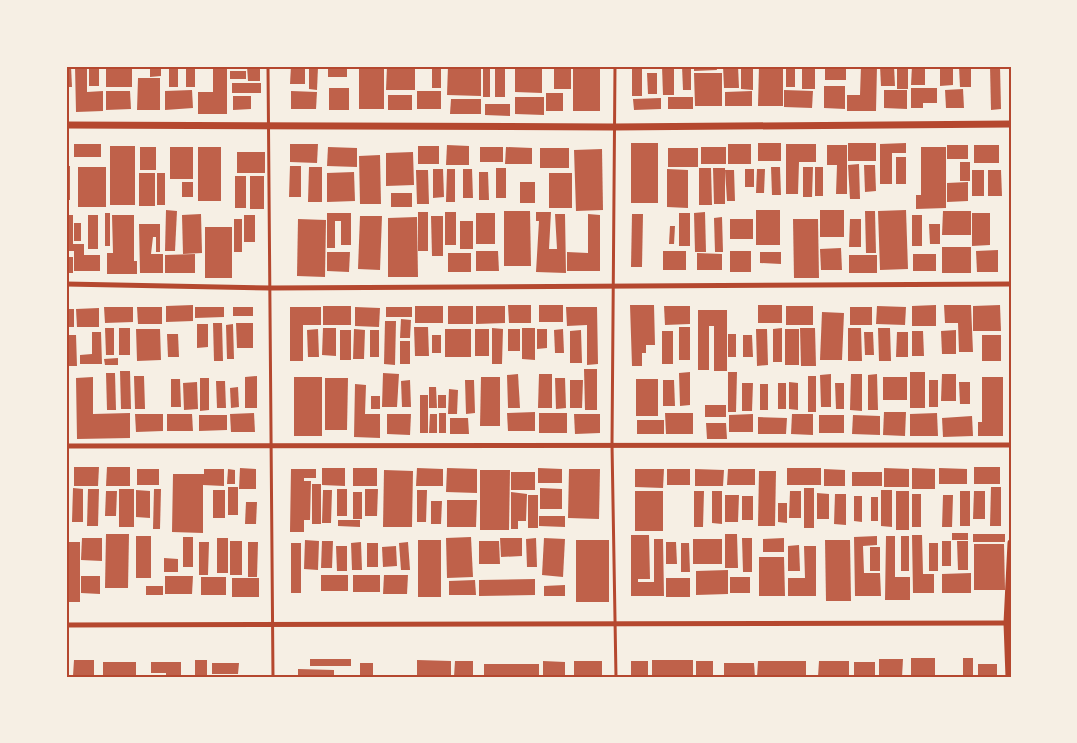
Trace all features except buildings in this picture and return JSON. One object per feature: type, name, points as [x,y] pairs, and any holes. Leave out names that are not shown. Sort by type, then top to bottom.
[{"type":"street","points":[[66,125],[614,127],[1011,124]]},
{"type":"street","points":[[66,284],[271,288],[1011,284]]},
{"type":"street","points":[[66,446],[1011,445]]},
{"type":"street","points":[[1009,677],[1007,623],[1011,543]]},
{"type":"street","points":[[66,625],[273,627],[617,623],[1007,623]]},
{"type":"lane","points":[[268,66],[273,677]]},
{"type":"lane","points":[[615,66],[612,444],[617,623],[616,677]]}]
